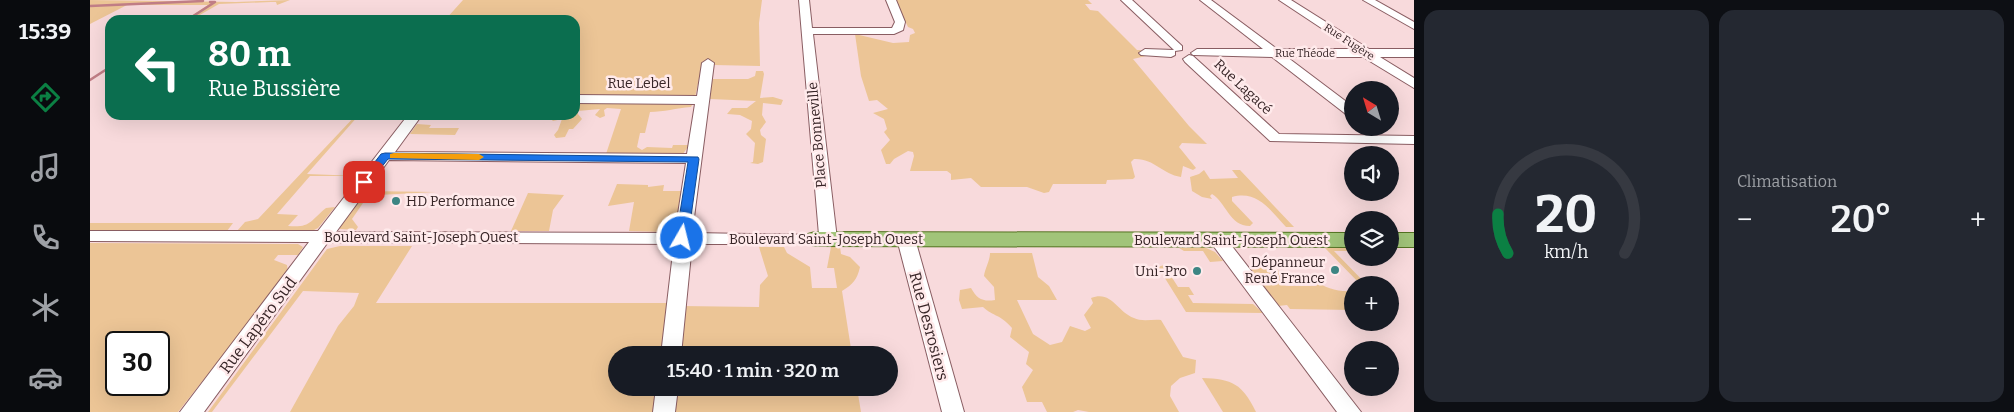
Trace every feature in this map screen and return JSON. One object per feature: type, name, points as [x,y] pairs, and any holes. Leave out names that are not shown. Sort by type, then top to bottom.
[{"type":"main road","name":"Boulevard Saint-Joseph Ouest","points":[[821,239],[1344,240]]},
{"type":"main road","points":[[1399,240],[1414,240]]},
{"type":"street","name":"Place Bonneville","points":[[804,0],[808,31],[821,239]]},
{"type":"street","points":[[808,31],[894,31],[899,28],[900,22],[891,0]]},
{"type":"street","points":[[1126,0],[1174,51]]},
{"type":"street","points":[[1205,0],[1344,106]]},
{"type":"street","name":"Rue Fugère","points":[[1284,0],[1414,84]]},
{"type":"street","points":[[1368,0],[1414,26]]},
{"type":"street","points":[[1145,53],[1174,51],[1193,56]]},
{"type":"street","name":"Rue Théode","points":[[1193,56],[1276,53],[1414,53]]},
{"type":"street","name":"Rue Lagacé","points":[[1193,56],[1275,138],[1389,140]]},
{"type":"street","points":[[671,346],[682,260],[682,238],[708,63]]},
{"type":"street","name":"Rue Lebel","points":[[580,99],[702,100]]},
{"type":"street","name":"Rue Lapéro Sud","points":[[191,412],[411,120]]},
{"type":"street","points":[[1384,136],[1389,140],[1414,140]]},
{"type":"street","points":[[385,156],[694,159]]},
{"type":"street","name":"Boulevard Saint-Joseph Ouest","points":[[90,236],[821,239]]},
{"type":"street","name":"Rue Desrosiers","points":[[906,239],[953,412]]},
{"type":"street","points":[[1218,240],[1350,412]]},
{"type":"street","points":[[664,412],[666,396]]},
{"type":"shaded area","points":[[90,0],[236,2],[290,0],[277,5],[276,2],[219,4],[200,15],[193,15],[208,5],[127,5],[90,24]]},
{"type":"shaded area","points":[[463,0],[762,0],[759,23],[760,66],[714,65],[713,61],[703,61],[695,97],[580,97],[580,15],[450,15]]},
{"type":"shaded area","points":[[895,0],[1088,0],[1092,4],[1085,4],[1090,10],[1098,11],[1137,50],[1141,50],[1146,56],[1133,59],[1189,126],[1207,144],[1182,143],[1179,147],[1196,168],[1193,170],[1183,166],[1181,177],[1168,173],[1153,163],[1134,159],[1131,162],[1135,177],[1133,179],[1107,180],[1106,184],[1053,184],[1049,192],[1044,193],[1027,187],[981,187],[971,178],[951,180],[951,174],[947,171],[910,171],[914,156],[913,152],[908,151],[894,159],[890,164],[886,164],[881,150],[890,140],[884,132],[887,129],[884,119],[873,113],[888,109],[877,100],[869,101],[861,76],[855,34],[893,43],[909,42],[910,35],[915,33],[913,29],[908,27]]},
{"type":"shaded area","points":[[756,71],[763,71],[764,74],[760,98],[773,97],[783,100],[781,105],[763,103],[762,115],[766,122],[760,130],[761,135],[766,139],[763,162],[758,164],[750,163],[753,162],[755,143],[746,134],[751,129],[752,121],[740,115],[727,114],[732,108],[747,108],[756,101],[710,99],[712,79],[748,79],[755,76]]},
{"type":"shaded area","points":[[580,101],[692,105],[691,107],[650,112],[645,133],[640,133],[637,147],[642,150],[647,147],[672,148],[673,145],[689,145],[683,154],[606,154],[621,109],[607,108],[604,110],[605,116],[600,118],[595,115],[600,109],[580,111]]},
{"type":"shaded area","points":[[580,116],[582,119],[573,129],[569,129],[565,137],[556,138],[554,135],[562,120],[580,120]]},
{"type":"shaded area","points":[[351,120],[355,120],[307,174],[360,176],[310,176],[277,214],[298,215],[288,226],[301,226],[310,223],[326,208],[335,207],[318,228],[312,231],[237,231],[245,222],[258,219]]},
{"type":"shaded area","points":[[417,124],[431,125],[429,128],[459,128],[455,135],[410,134]]},
{"type":"shaded area","points":[[1204,170],[1210,179],[1238,178],[1232,170],[1240,170],[1294,227],[1286,227],[1269,208],[1249,196],[1232,197],[1232,201],[1253,223],[1250,226],[1237,222],[1212,194],[1210,196],[1212,199],[1202,197],[1192,191],[1190,177]]},
{"type":"shaded area","points":[[617,184],[648,185],[648,187],[664,185],[663,191],[682,191],[675,226],[665,232],[629,231],[634,202],[608,206]]},
{"type":"shaded area","points":[[365,191],[436,192],[378,195],[363,203],[352,219],[358,227],[356,230],[340,229]]},
{"type":"shaded area","points":[[528,193],[564,195],[553,210],[549,231],[511,231]]},
{"type":"shaded area","points":[[90,223],[233,223],[227,231],[90,230]]},
{"type":"shaded area","points":[[90,243],[298,244],[303,247],[298,255],[278,255],[274,260],[287,265],[288,273],[178,412],[90,412]]},
{"type":"shaded area","points":[[340,246],[412,246],[376,303],[671,303],[665,346],[608,346],[608,396],[659,396],[657,412],[290,412],[338,326],[354,306],[359,293],[303,291],[212,412],[208,412],[327,249]]},
{"type":"shaded area","points":[[759,247],[784,247],[787,253],[810,267],[812,288],[837,288],[834,268],[827,268],[831,247],[840,247],[841,254],[850,257],[860,267],[854,281],[842,291],[851,346],[679,346],[681,306],[759,307],[760,285],[768,276]]},
{"type":"shaded area","points":[[1204,247],[1215,252],[1223,261],[1210,262],[1203,251],[1184,251],[1179,248]]},
{"type":"shaded area","points":[[1325,248],[1344,248],[1344,251],[1334,251],[1344,261],[1344,266],[1349,266],[1358,276],[1352,276]]},
{"type":"shaded area","points":[[990,253],[1032,253],[1038,277],[1049,286],[1057,300],[1017,300],[1033,334],[1050,345],[1062,342],[1070,326],[1085,331],[1091,328],[1084,315],[1093,303],[1091,298],[1098,296],[1109,299],[1128,315],[1137,319],[1161,320],[1183,357],[1196,360],[1195,373],[1180,378],[1171,386],[1170,396],[1179,412],[1089,412],[1078,410],[1073,412],[1047,412],[1042,402],[1027,402],[1022,387],[1033,370],[1026,364],[1029,352],[1010,337],[1012,328],[1004,320],[983,307],[962,309],[959,300],[960,290],[971,288],[981,299],[987,301],[995,300],[994,287],[984,276]]},
{"type":"shaded area","points":[[1164,265],[1178,287],[1189,287],[1194,295],[1188,295],[1193,303],[1253,304],[1263,313],[1186,312],[1158,267]]},
{"type":"shaded area","points":[[1275,267],[1285,278],[1280,279],[1286,286],[1317,286],[1313,280],[1332,289],[1344,291],[1344,310],[1290,309],[1287,305],[1278,306],[1258,280],[1276,278],[1273,274],[1252,273],[1249,268]]},
{"type":"shaded area","points":[[1202,378],[1222,380],[1235,385],[1246,395],[1256,412],[1223,412]]},
{"type":"shaded area","points":[[675,396],[858,396],[861,412],[674,412]]},
{"type":"waterway","points":[[90,6],[203,1]]},
{"type":"waterway","points":[[195,15],[215,2],[210,2]]},
{"type":"waterway","points":[[90,80],[105,70]]},
{"type":"slow traffic","points":[[394,156],[479,157]]},
{"type":"place","name":"HD Performance","points":[[396,201]]},
{"type":"place","name":"Dépanneur René France","points":[[1335,270]]},
{"type":"place","name":"Uni-Pro","points":[[1197,271]]},
{"type":"route","points":[[364,182],[385,156],[694,159],[682,238]]}]
